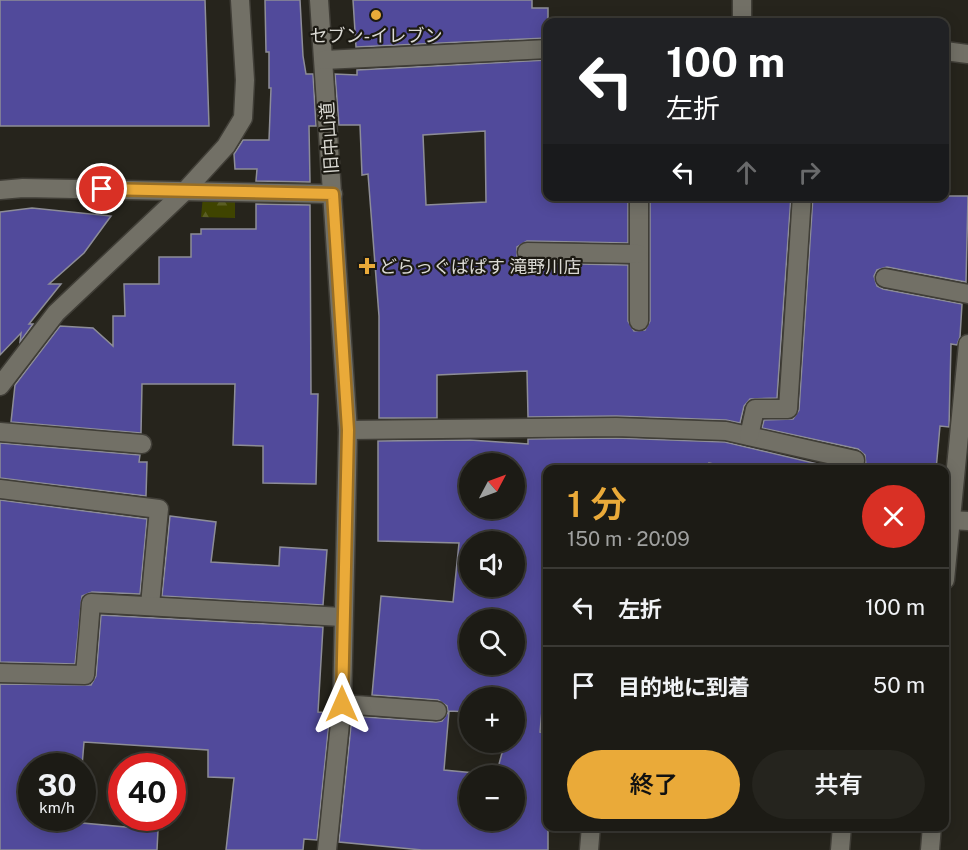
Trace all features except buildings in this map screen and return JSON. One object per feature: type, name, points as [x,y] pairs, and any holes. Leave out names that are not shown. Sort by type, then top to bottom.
[{"type":"street","points":[[0,386],[56,313],[184,192],[226,146],[243,118],[245,80],[240,0]]},
{"type":"street","name":"旧中山道","points":[[319,0],[348,430],[342,617],[342,704],[327,850]]},
{"type":"street","points":[[742,0],[742,18]]},
{"type":"street","points":[[324,60],[543,49]]},
{"type":"street","points":[[949,52],[968,54]]},
{"type":"street","points":[[0,190],[23,188],[333,194]]},
{"type":"street","points":[[639,201],[639,321]]},
{"type":"street","points":[[749,436],[755,409],[788,409],[802,201]]},
{"type":"street","points":[[527,252],[638,254]]},
{"type":"street","points":[[885,278],[968,294]]},
{"type":"street","points":[[949,551],[959,521],[949,486],[968,344]]},
{"type":"street","points":[[348,430],[616,427],[726,431],[855,460],[854,465]]},
{"type":"street","points":[[0,432],[142,444]]},
{"type":"street","points":[[0,489],[159,509],[150,605]]},
{"type":"street","points":[[0,673],[85,675],[91,603],[342,617]]},
{"type":"street","points":[[342,704],[437,711]]},
{"type":"street","points":[[588,850],[590,831]]},
{"type":"street","points":[[840,850],[842,831]]},
{"type":"street","points":[[930,850],[932,831]]},
{"type":"green space","points":[[203,196],[235,196],[235,218],[201,217]]},
{"type":"place","name":"セブン-イレブン","points":[[376,15]]},
{"type":"place","name":"どらっぐぱぱす 滝野川店","points":[[367,266]]},
{"type":"route","points":[[102,189],[333,194],[348,430],[342,617],[342,704]]}]
